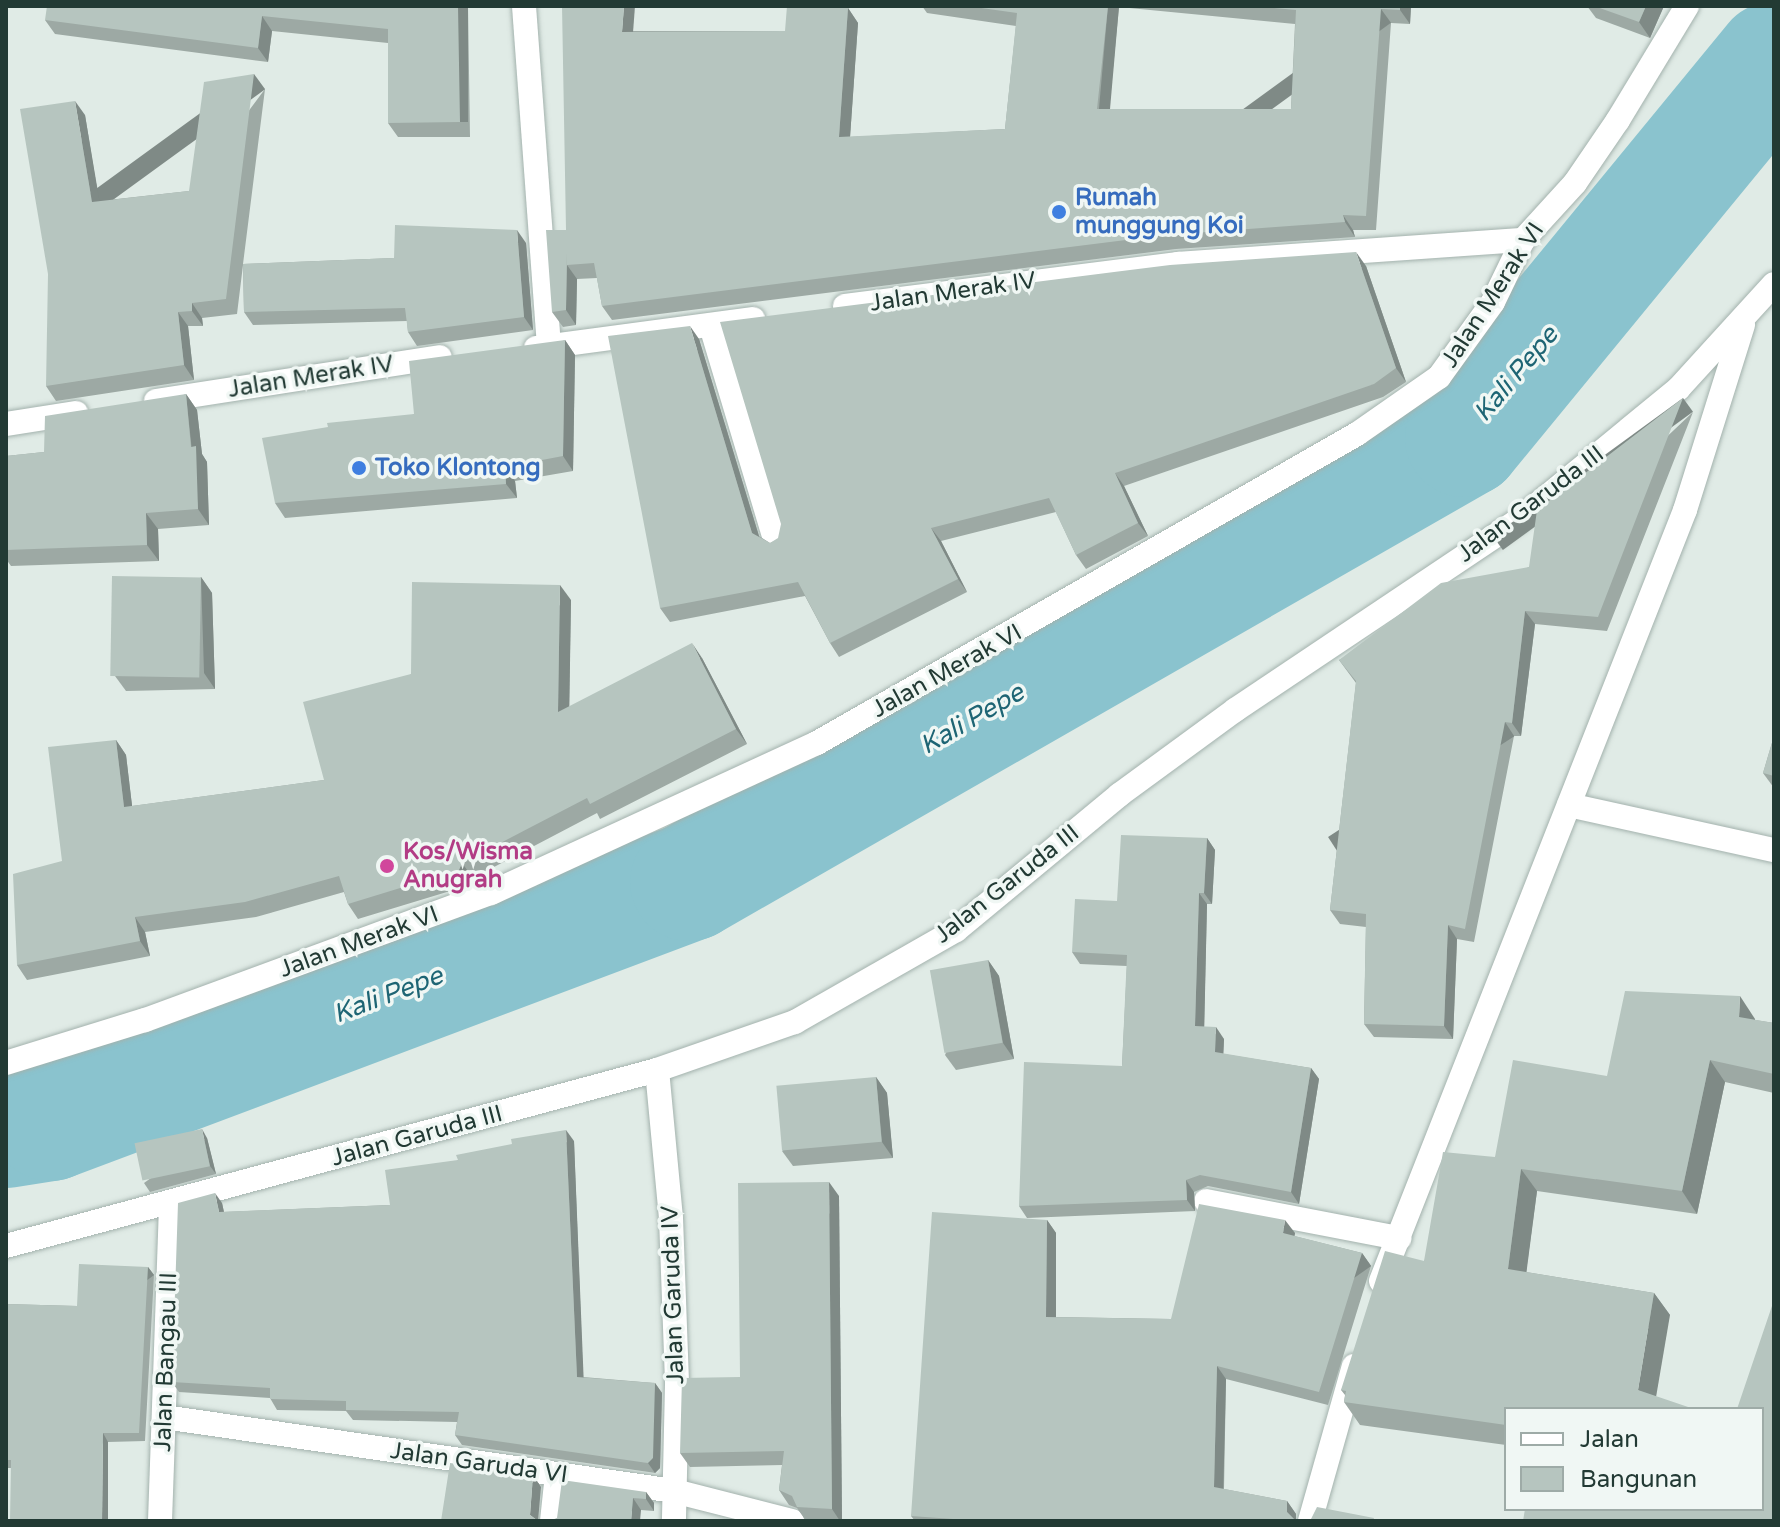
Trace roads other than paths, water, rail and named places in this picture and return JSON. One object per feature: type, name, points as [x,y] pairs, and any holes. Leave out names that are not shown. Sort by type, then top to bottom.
[{"type":"street","points":[[524,6],[549,346]]},
{"type":"street","name":"Jalan Merak VI","points":[[6,1063],[145,1020],[491,893],[817,743],[1184,536],[1357,434],[1439,377],[1493,302],[1523,240],[1575,183],[1687,6]]},
{"type":"street","name":"Jalan Merak IV","points":[[827,309],[1178,264],[1523,240]]},
{"type":"street","name":"Jalan Garuda III","points":[[6,1246],[657,1070],[795,1022],[956,930],[1119,795],[1235,710],[1516,522],[1678,389],[1744,321],[1774,284]]},
{"type":"street","points":[[504,351],[781,315]]},
{"type":"street","points":[[1372,1309],[1685,510],[1744,321]]},
{"type":"street","points":[[711,326],[776,542]]},
{"type":"street","name":"Jalan Merak IV","points":[[132,404],[458,355]]},
{"type":"street","points":[[6,424],[101,409]]},
{"type":"street","points":[[1569,805],[1774,850]]},
{"type":"street","name":"Jalan Garuda IV","points":[[657,1070],[671,1218],[677,1385],[674,1521]]},
{"type":"street","points":[[1206,1201],[1399,1238]]},
{"type":"street","name":"Jalan Bangau III","points":[[160,1521],[171,1203]]},
{"type":"street","points":[[1310,1521],[1363,1339]]},
{"type":"street","name":"Jalan Garuda VI","points":[[164,1417],[674,1491],[792,1521]]},
{"type":"street","points":[[552,1521],[557,1474]]},
{"type":"waterway","name":"Kali Pepe","points":[[6,1129],[50,1122],[689,882],[1464,438],[1774,61]]},
{"type":"place","name":"Rumah munggung Koi","points":[[1059,212]]},
{"type":"place","name":"Toko Klontong","points":[[359,468]]},
{"type":"place","name":"Kos/Wisma Anugrah","points":[[387,866]]}]
